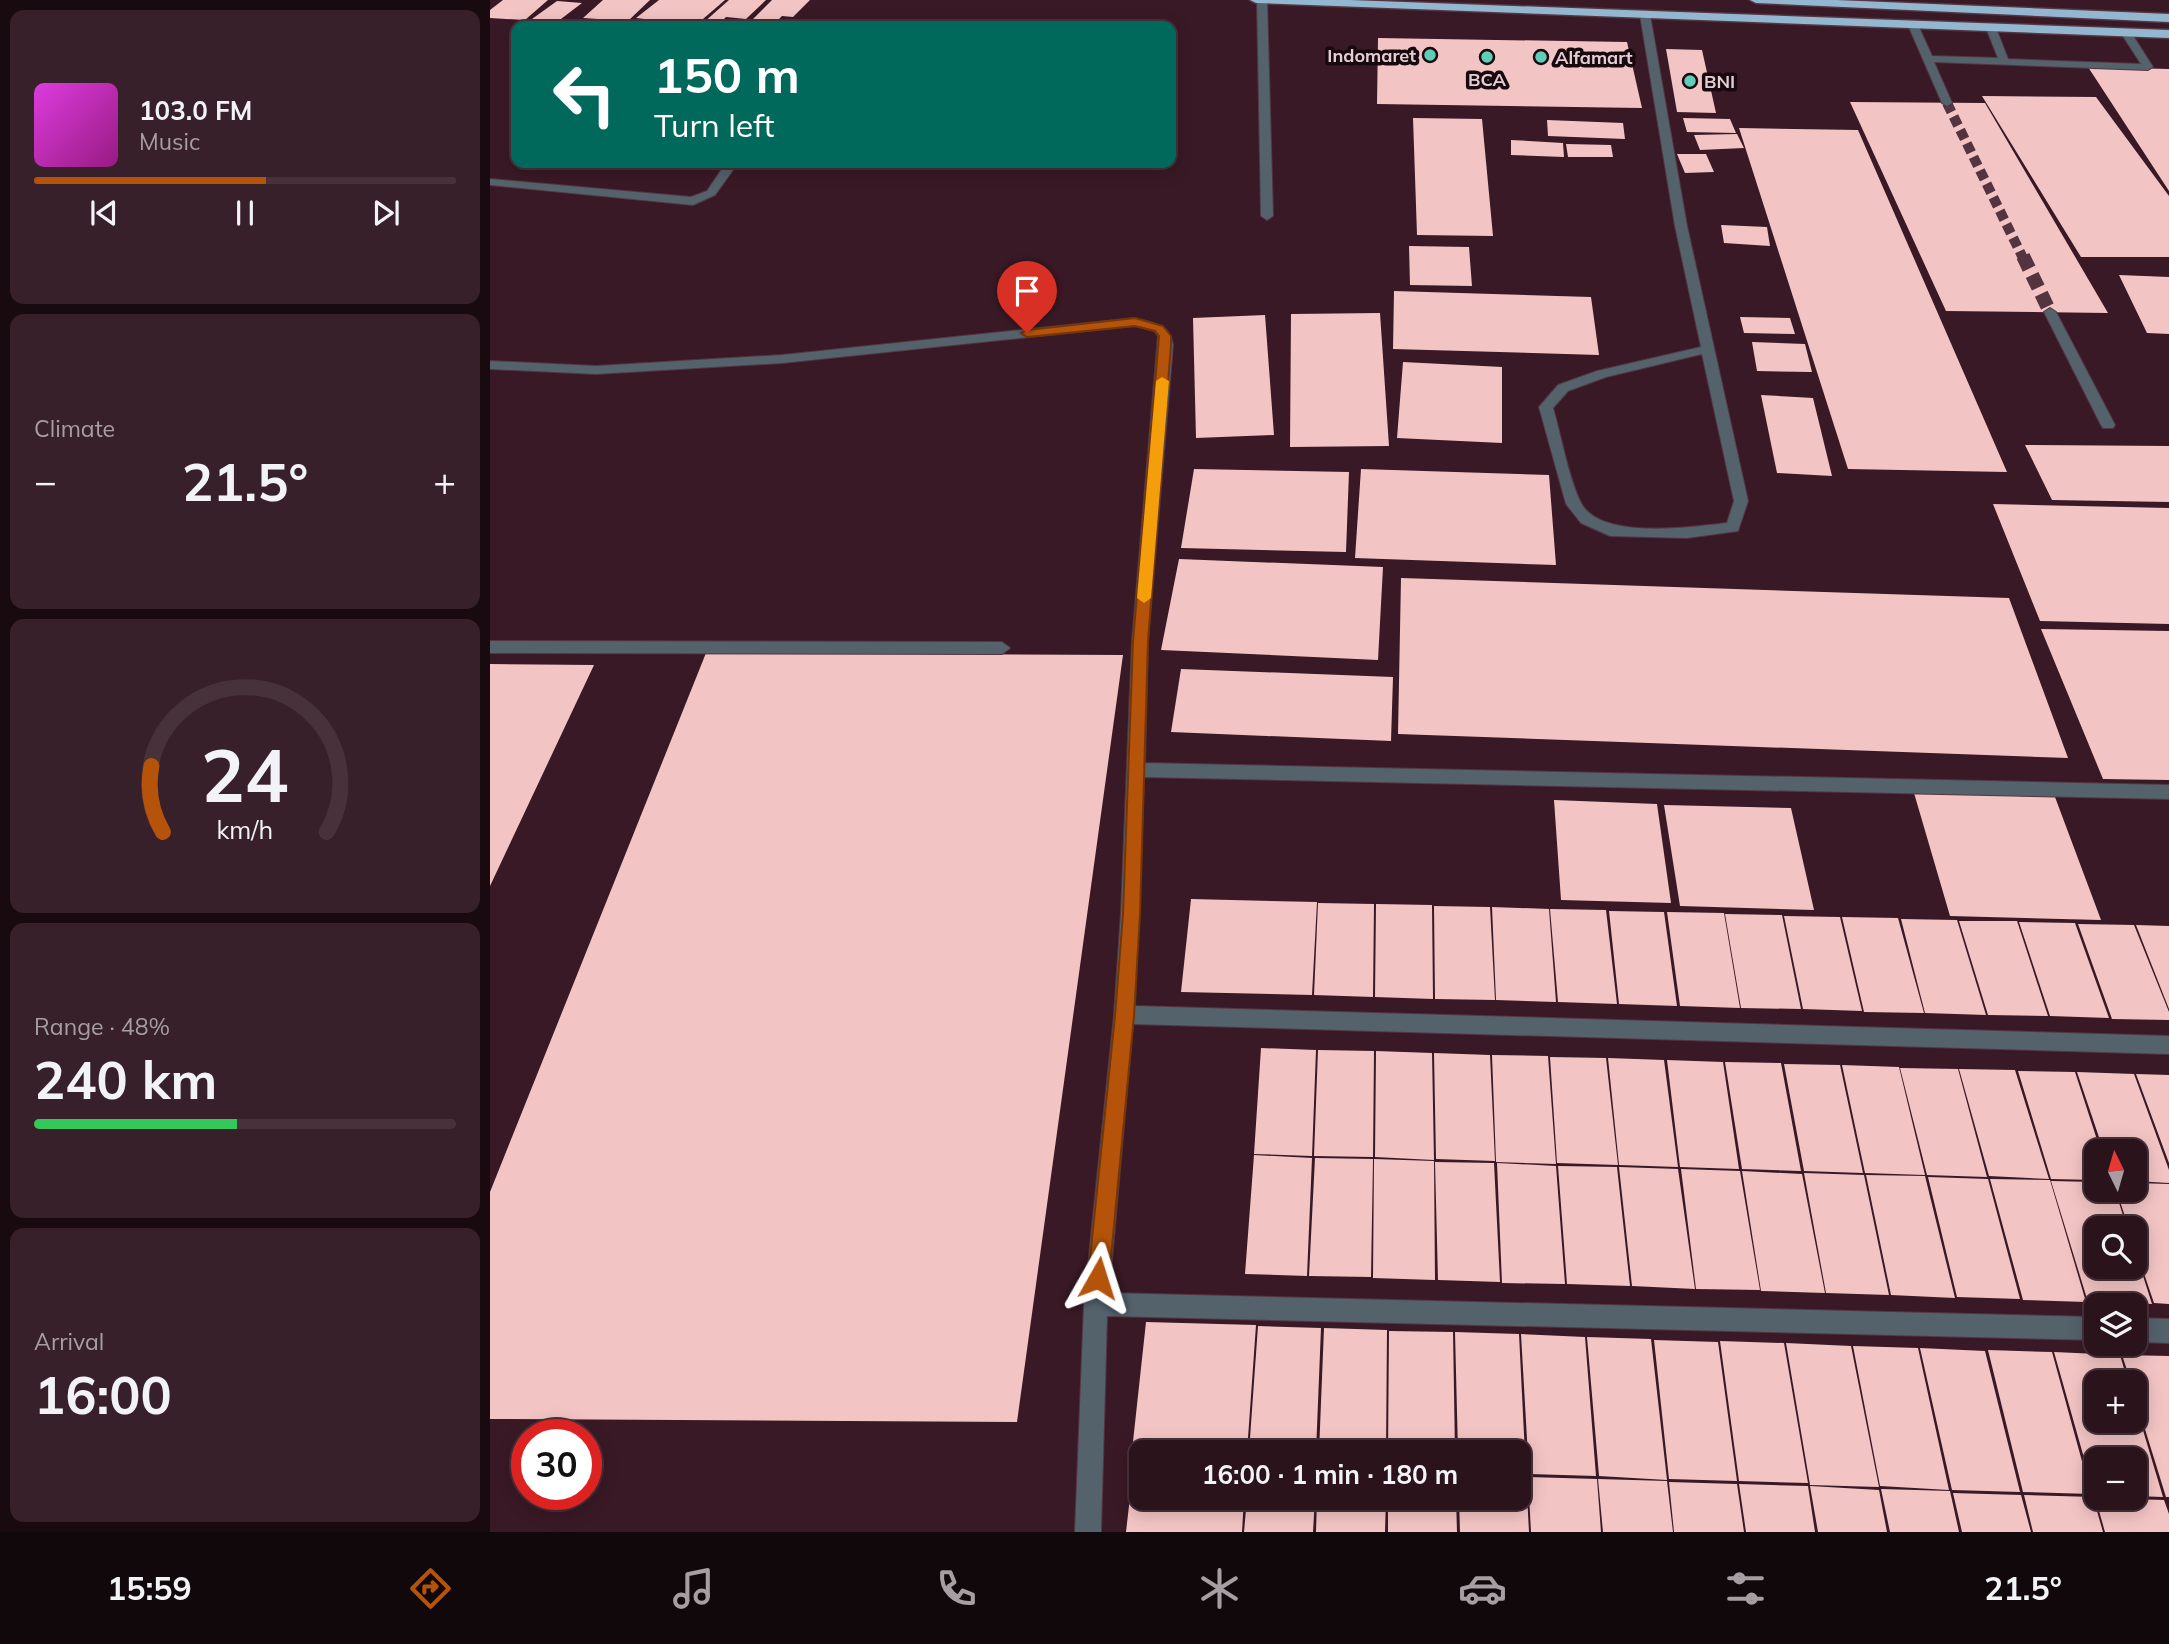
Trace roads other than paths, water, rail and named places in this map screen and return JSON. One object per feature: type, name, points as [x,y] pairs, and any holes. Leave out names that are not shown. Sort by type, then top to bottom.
[{"type":"highway","points":[[1255,0],[2169,34]]},
{"type":"highway","points":[[1645,15],[1646,0]]},
{"type":"highway","points":[[1756,0],[2169,18]]},
{"type":"street","points":[[1262,0],[1267,216]]},
{"type":"street","points":[[1645,15],[1681,226],[1708,349],[1741,501],[1733,527],[1688,533],[1610,531],[1586,519],[1573,504],[1546,407],[1563,388],[1602,374],[1708,349]]},
{"type":"street","points":[[1913,25],[1947,103]]},
{"type":"street","points":[[1991,28],[2004,61]]},
{"type":"street","points":[[1928,59],[2148,67],[2126,33]]},
{"type":"street","points":[[490,182],[692,201],[711,193],[728,168]]},
{"type":"street","points":[[2050,312],[2108,425]]},
{"type":"street","points":[[490,365],[621,368],[782,359],[1135,322],[1159,328],[1165,336],[1140,641],[1125,1016],[1096,1304],[1088,1532]]},
{"type":"street","points":[[490,647],[1002,648]]},
{"type":"street","points":[[1136,771],[2169,792]]},
{"type":"street","points":[[1125,1016],[2169,1045]]},
{"type":"street","points":[[1096,1304],[2084,1329]]},
{"type":"street","points":[[2147,1330],[2169,1331]]},
{"type":"tunnel","points":[[1947,103],[2023,258]]},
{"type":"tunnel","points":[[2023,256],[2050,312]]},
{"type":"place","name":"Indomaret","points":[[1430,55]]},
{"type":"place","name":"BCA","points":[[1487,57]]},
{"type":"place","name":"Alfamart","points":[[1541,57]]},
{"type":"place","name":"BNI","points":[[1690,81]]}]
